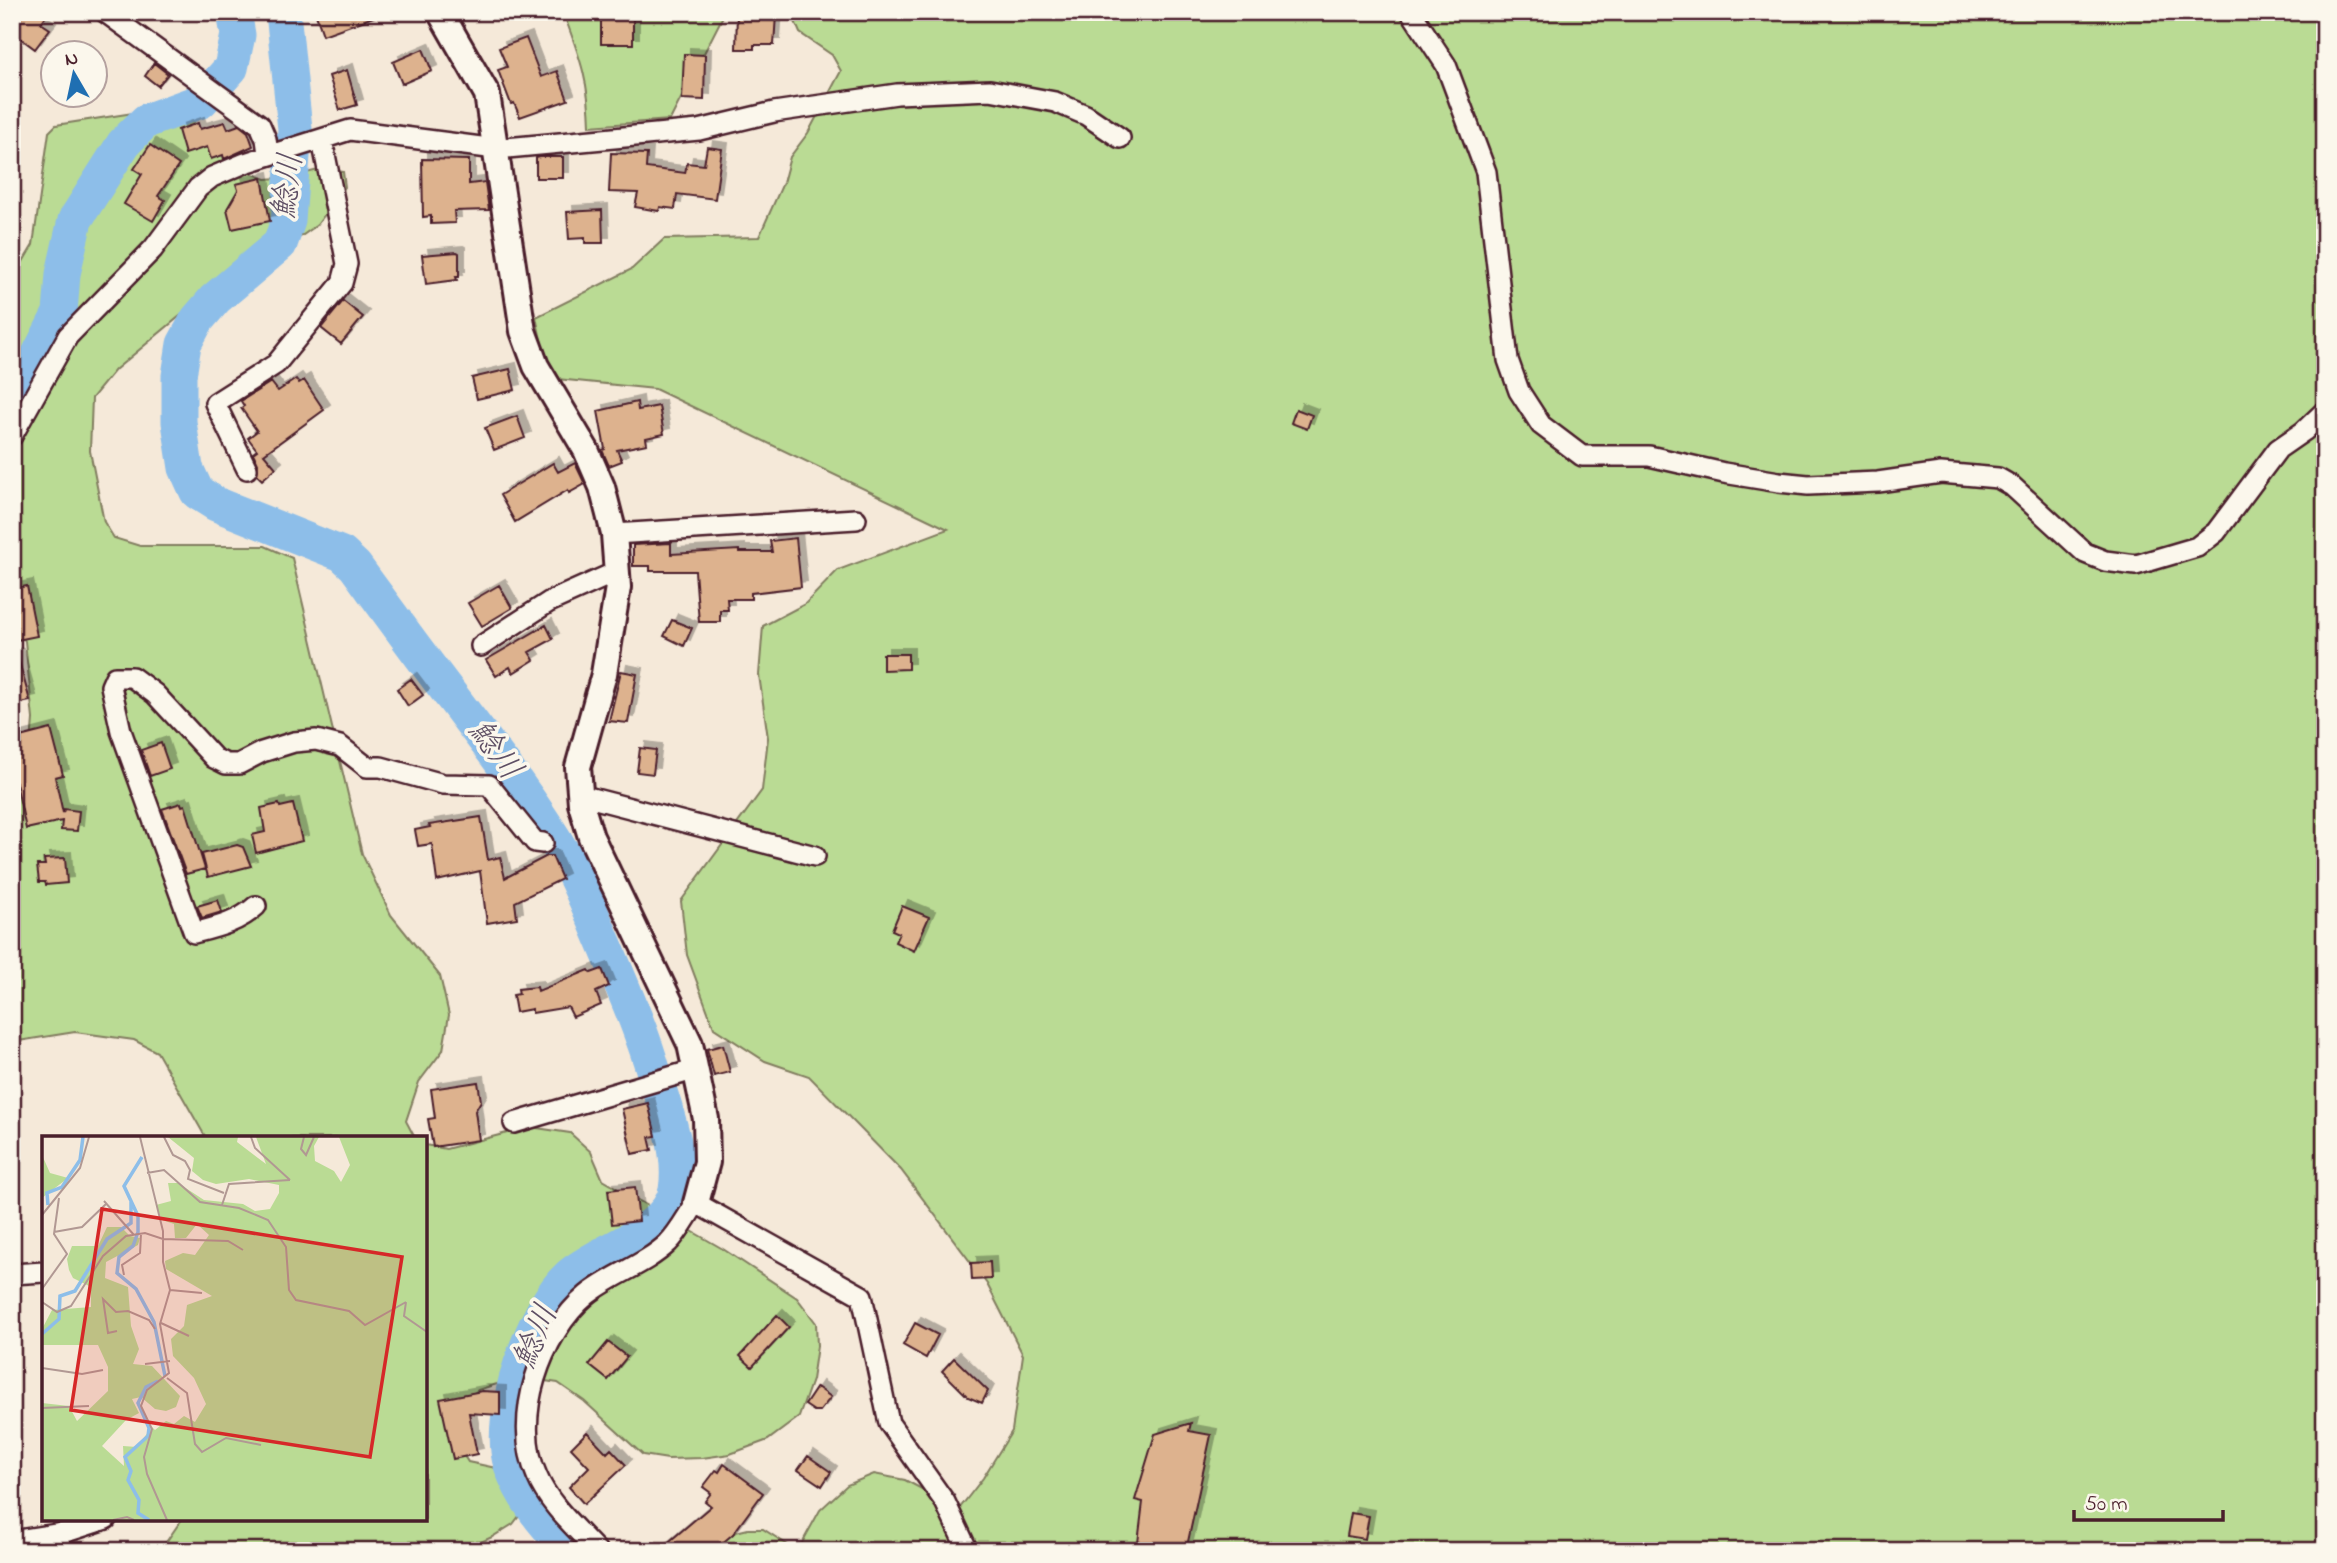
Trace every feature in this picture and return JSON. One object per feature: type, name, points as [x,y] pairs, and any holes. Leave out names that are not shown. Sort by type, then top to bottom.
[{"type":"street","points":[[105,12],[260,125],[271,153]]},
{"type":"street","points":[[440,12],[487,94],[514,288],[523,331],[536,366],[586,450],[602,487],[614,534],[618,587],[604,674],[578,766],[581,804],[591,837],[690,1044],[706,1119],[707,1162],[696,1203],[669,1242],[588,1294],[562,1322],[533,1382],[528,1416],[529,1449],[536,1475],[552,1502],[597,1551]]},
{"type":"street","points":[[1411,12],[1446,65],[1486,172],[1508,360],[1519,391],[1541,425],[1582,456],[1649,456],[1724,474],[1808,485],[1878,482],[1941,473],[1998,478],[2012,486],[2085,553],[2105,561],[2136,565],[2197,547],[2216,531],[2278,449],[2304,431],[2325,411]]},
{"type":"street","points":[[12,436],[68,336],[153,249],[198,188],[212,177],[271,153],[314,143],[350,130],[496,149],[699,130],[774,112],[897,94],[990,90],[1055,102],[1086,115],[1119,138]]},
{"type":"street","points":[[247,469],[215,402],[276,364],[342,284],[346,264],[314,143]]},
{"type":"street","points":[[614,534],[856,519]]},
{"type":"street","points":[[481,646],[549,602],[616,572]]},
{"type":"street","points":[[256,906],[246,915],[226,924],[194,933],[121,731],[111,686],[115,677],[132,677],[155,694],[214,758],[226,764],[239,764],[262,752],[294,742],[316,740],[340,746],[367,767],[381,767],[443,784],[489,785],[535,842],[543,843]]},
{"type":"street","points":[[580,794],[815,856]]},
{"type":"street","points":[[514,1123],[697,1069]]},
{"type":"street","points":[[696,1203],[862,1296],[889,1423],[946,1502],[968,1551]]},
{"type":"street","points":[[12,1274],[42,1272]]},
{"type":"street","points":[[12,1541],[63,1533],[100,1521]]},
{"type":"green space","points":[[489,12],[725,12],[670,120],[590,126],[583,72],[566,20]]},
{"type":"green space","points":[[791,12],[2325,12],[2325,1551],[719,1551],[724,1539],[748,1529],[763,1529],[791,1547],[802,1543],[820,1510],[847,1485],[874,1474],[905,1480],[959,1509],[983,1478],[1012,1431],[1023,1355],[987,1284],[901,1170],[809,1076],[765,1061],[714,1028],[687,955],[681,901],[762,790],[768,738],[759,675],[763,626],[805,604],[838,570],[948,529],[655,389],[557,379],[543,349],[536,317],[632,269],[664,239],[759,237],[783,183],[790,157],[808,133],[841,71],[832,55],[800,33]]},
{"type":"green space","points":[[165,108],[191,120],[240,169],[266,179],[291,177],[322,169],[343,172],[345,187],[317,225],[250,273],[221,282],[115,370],[92,398],[90,451],[104,522],[114,538],[140,546],[265,546],[292,558],[362,854],[391,915],[440,976],[449,1015],[443,1050],[419,1082],[406,1121],[414,1136],[205,1136],[157,1052],[134,1040],[75,1032],[12,1042],[12,770],[30,757],[33,719],[25,641],[12,619],[12,280],[33,245],[49,132],[56,125]]},
{"type":"green space","points":[[530,1127],[570,1133],[591,1152],[603,1180],[723,1249],[797,1298],[816,1323],[817,1346],[812,1380],[799,1417],[768,1440],[730,1454],[668,1459],[643,1455],[584,1401],[558,1383],[519,1377],[478,1390],[455,1408],[453,1439],[468,1462],[515,1472],[526,1507],[513,1524],[492,1537],[461,1551],[160,1551],[181,1521],[427,1521],[427,1145],[446,1149]]},
{"type":"building","points":[[23,12],[49,12],[41,23],[50,29],[43,38],[38,38],[35,49],[12,32],[12,26]]},
{"type":"building","points":[[315,12],[382,12],[382,14],[323,35]]},
{"type":"building","points":[[601,12],[633,12],[633,44],[601,44]]},
{"type":"building","points":[[737,13],[776,15],[774,45],[736,49]]},
{"type":"building","points":[[526,38],[541,77],[557,71],[568,100],[520,117],[514,103],[511,104],[498,70],[507,67],[499,48]]},
{"type":"building","points":[[423,49],[432,71],[402,84],[393,62]]},
{"type":"building","points":[[684,54],[705,55],[704,100],[682,99]]},
{"type":"building","points":[[154,63],[168,74],[158,86],[145,76]]},
{"type":"building","points":[[347,70],[357,105],[340,110],[329,76]]},
{"type":"building","points":[[225,122],[228,129],[239,125],[248,132],[253,146],[224,159],[223,155],[211,159],[207,147],[185,154],[178,130],[198,123],[200,129]]},
{"type":"building","points":[[150,145],[179,165],[158,196],[165,200],[153,221],[124,204],[142,174],[134,169]]},
{"type":"building","points":[[707,147],[722,149],[715,199],[677,194],[675,209],[660,207],[659,211],[635,207],[638,193],[609,192],[611,153],[647,154],[646,168],[685,173],[687,163],[704,165]]},
{"type":"building","points":[[563,157],[563,178],[536,178],[536,158]]},
{"type":"building","points":[[422,159],[469,160],[469,184],[485,182],[489,210],[454,211],[455,223],[431,224],[431,216],[423,217]]},
{"type":"building","points":[[262,178],[270,221],[232,229],[227,209],[238,190],[236,184]]},
{"type":"building","points":[[602,210],[603,243],[585,243],[585,238],[569,239],[567,212]]},
{"type":"building","points":[[457,252],[457,280],[426,284],[422,255]]},
{"type":"building","points":[[343,301],[363,317],[341,344],[321,328]]},
{"type":"building","points":[[510,369],[515,390],[477,399],[472,378]]},
{"type":"building","points":[[296,379],[299,383],[304,380],[324,410],[264,454],[276,468],[262,480],[257,475],[258,464],[253,453],[257,450],[248,438],[257,431],[241,408],[244,406],[241,401],[271,382],[278,391]]},
{"type":"building","points":[[637,402],[638,410],[659,406],[664,434],[646,438],[647,444],[617,450],[622,461],[609,466],[602,450],[605,449],[598,411]]},
{"type":"building","points":[[1296,409],[1312,415],[1307,429],[1291,423]]},
{"type":"building","points":[[517,416],[525,438],[494,450],[485,428]]},
{"type":"building","points":[[553,463],[558,472],[575,463],[585,484],[569,493],[568,490],[515,522],[500,495]]},
{"type":"building","points":[[796,538],[801,587],[751,593],[751,599],[727,599],[728,610],[720,610],[720,622],[699,622],[695,571],[650,571],[650,566],[633,566],[633,545],[671,543],[671,554],[739,550],[772,552],[770,541]]},
{"type":"building","points":[[499,585],[512,608],[482,626],[468,603]]},
{"type":"building","points":[[27,586],[37,636],[12,641],[12,589]]},
{"type":"building","points":[[672,620],[692,628],[684,646],[664,636]]},
{"type":"building","points":[[546,625],[553,639],[529,652],[534,660],[513,673],[510,667],[496,676],[486,660]]},
{"type":"building","points":[[17,654],[30,701],[12,705],[12,655]]},
{"type":"building","points":[[883,654],[908,654],[908,669],[883,670]]},
{"type":"building","points":[[621,671],[637,674],[628,723],[609,721]]},
{"type":"building","points":[[411,679],[423,695],[408,706],[397,689]]},
{"type":"building","points":[[51,729],[63,775],[55,777],[63,813],[64,809],[79,811],[77,831],[61,830],[62,821],[26,829],[16,783],[12,784],[12,739]]},
{"type":"building","points":[[161,743],[170,769],[150,776],[141,750]]},
{"type":"building","points":[[640,748],[656,750],[653,774],[637,772]]},
{"type":"building","points":[[181,803],[182,806],[185,805],[205,869],[186,874],[162,809]]},
{"type":"building","points":[[279,804],[280,807],[293,804],[302,841],[256,853],[252,835],[265,832],[261,808]]},
{"type":"building","points":[[481,817],[488,860],[500,857],[505,878],[547,856],[552,856],[562,879],[515,902],[517,918],[487,923],[480,871],[437,881],[432,844],[418,846],[415,830],[430,827],[429,825]]},
{"type":"building","points":[[237,845],[243,847],[251,866],[208,877],[202,854]]},
{"type":"building","points":[[65,858],[67,883],[46,885],[45,882],[39,882],[37,865],[45,865],[44,859]]},
{"type":"building","points":[[218,900],[222,912],[202,918],[197,906]]},
{"type":"building","points":[[902,906],[929,917],[914,951],[895,942],[899,933],[892,930]]},
{"type":"building","points":[[602,969],[609,986],[596,992],[601,1005],[573,1017],[568,1007],[532,1013],[532,1009],[516,1012],[513,995],[519,994],[518,989],[537,987],[538,991],[589,970],[591,973]]},
{"type":"building","points":[[723,1045],[730,1072],[714,1076],[707,1049]]},
{"type":"building","points":[[478,1082],[481,1101],[475,1111],[479,1140],[433,1147],[428,1119],[435,1118],[431,1089]]},
{"type":"building","points":[[648,1103],[656,1136],[649,1137],[652,1150],[632,1154],[622,1109]]},
{"type":"building","points":[[635,1187],[639,1221],[612,1224],[608,1190]]},
{"type":"building","points":[[990,1262],[991,1279],[972,1280],[971,1263]]},
{"type":"building","points":[[777,1315],[789,1327],[752,1367],[740,1356]]},
{"type":"building","points":[[915,1323],[938,1335],[926,1358],[903,1345]]},
{"type":"building","points":[[608,1342],[627,1357],[608,1380],[589,1365]]},
{"type":"building","points":[[954,1358],[988,1391],[982,1403],[968,1397],[942,1371]]},
{"type":"building","points":[[817,1387],[831,1397],[820,1411],[814,1411],[805,1405]]},
{"type":"building","points":[[482,1391],[500,1392],[500,1415],[469,1413],[477,1454],[453,1459],[440,1399]]},
{"type":"building","points":[[1191,1423],[1189,1431],[1211,1435],[1186,1551],[1162,1548],[1161,1551],[1137,1551],[1143,1502],[1135,1500],[1155,1434]]},
{"type":"building","points":[[587,1432],[607,1453],[611,1449],[626,1465],[584,1504],[569,1487],[589,1467],[571,1448]]},
{"type":"building","points":[[808,1456],[831,1472],[822,1486],[798,1470]]},
{"type":"building","points":[[724,1464],[763,1493],[733,1534],[713,1551],[658,1551],[711,1506],[705,1501],[711,1493],[703,1487]]},
{"type":"building","points":[[1351,1513],[1369,1516],[1365,1539],[1347,1536]]},
{"type":"waterway","points":[[12,390],[15,382],[37,358],[60,313],[63,274],[75,220],[124,143],[146,121],[201,101],[231,68],[238,35],[234,12]]},
{"type":"waterway","name":"鯰川","points":[[283,12],[295,129],[288,221],[280,244],[215,299],[197,320],[184,344],[179,376],[179,422],[186,468],[197,492],[216,504],[342,554],[355,566],[512,777],[564,855],[591,911],[644,1043],[675,1147],[677,1176],[671,1205],[647,1229],[582,1267],[569,1276],[556,1291],[542,1312],[520,1365],[508,1420],[507,1445],[516,1477],[536,1511],[571,1551]]}]
